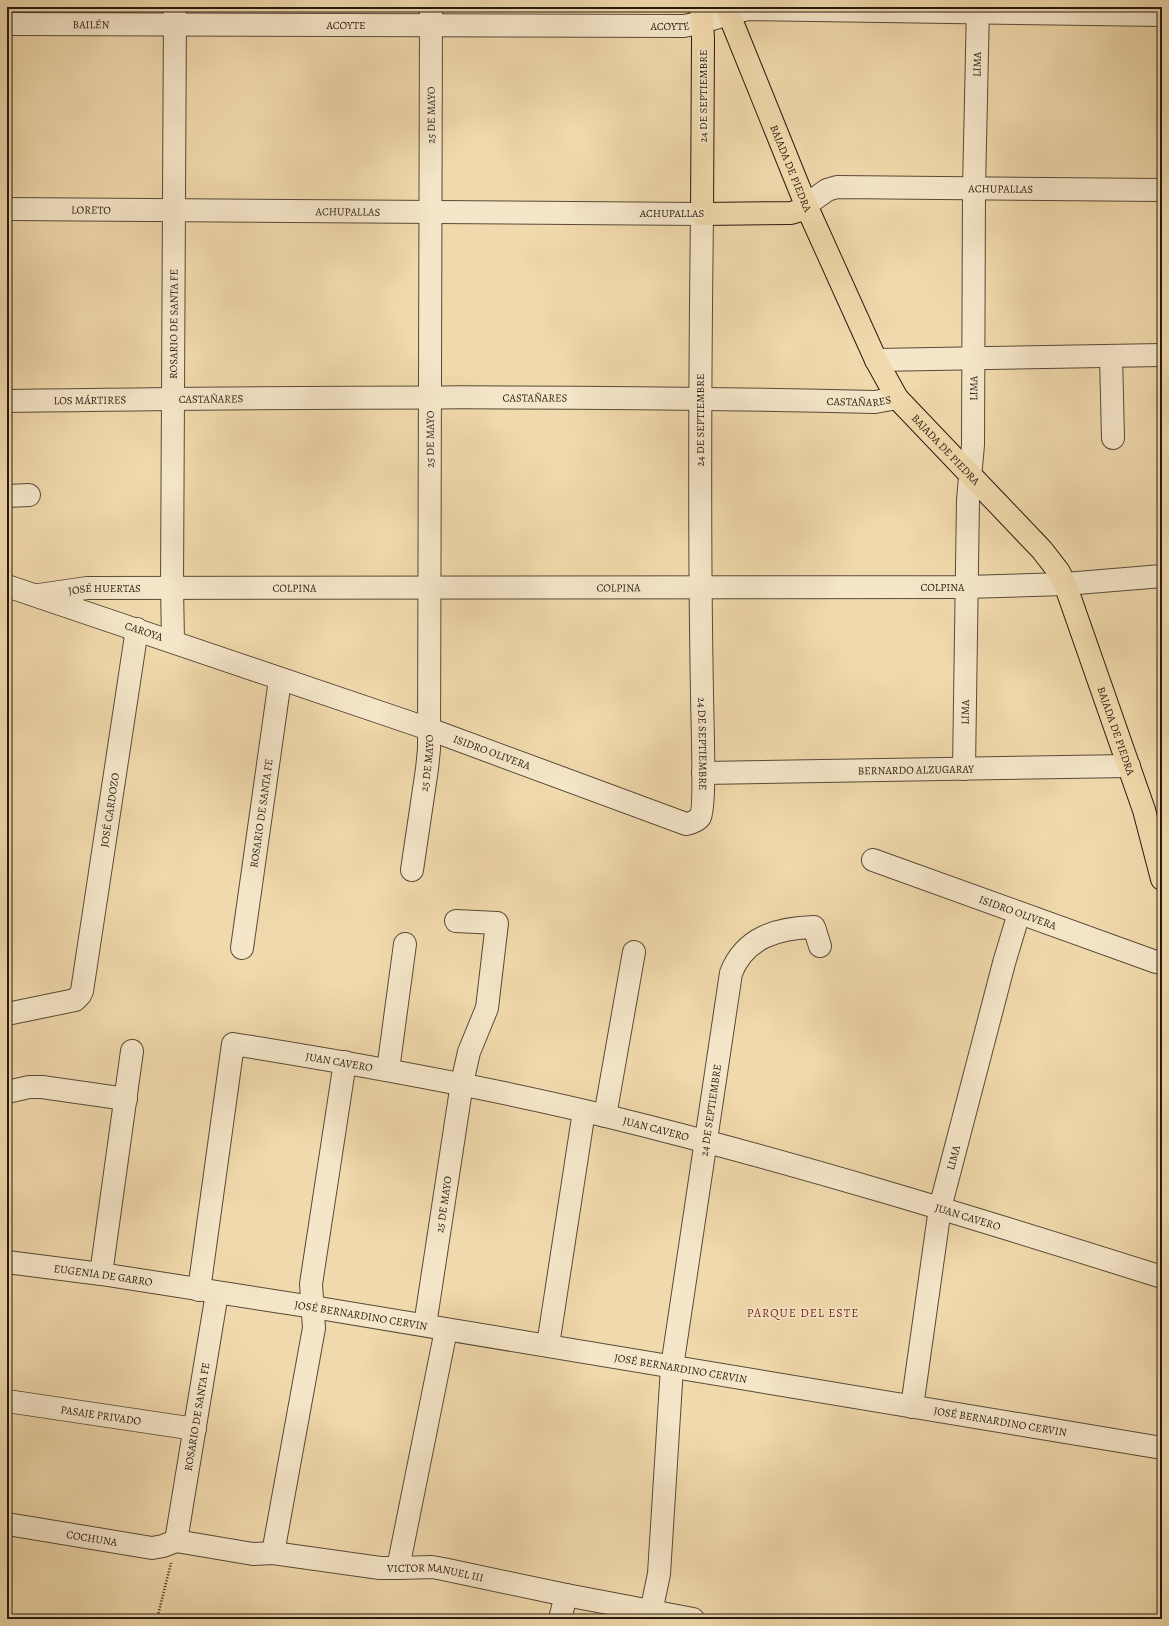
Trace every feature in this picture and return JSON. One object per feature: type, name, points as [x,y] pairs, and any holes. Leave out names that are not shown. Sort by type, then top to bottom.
[{"type":"main road","name":"BAJADA DE PIEDRA","points":[[727,10],[806,205],[876,360],[897,398],[970,473],[1046,555],[1059,572],[1144,810],[1162,879]]},
{"type":"main road","name":"24 DE SEPTIEMBRE","points":[[702,15],[702,214]]},
{"type":"main road","name":"ACHUPALLAS","points":[[702,214],[791,214],[806,205]]},
{"type":"street","name":"ACOYTE","points":[[175,15],[431,16],[684,26],[702,15],[727,10],[748,9],[978,10],[1162,16]]},
{"type":"street","name":"LIMA","points":[[964,769],[966,587],[970,473],[973,445],[974,189],[978,10]]},
{"type":"street","name":"BAILÉN","points":[[7,24],[175,15]]},
{"type":"street","name":"ROSARIO DE SANTA FE","points":[[173,641],[175,15]]},
{"type":"street","name":"25 DE MAYO","points":[[412,870],[427,768],[429,729],[428,588],[431,16]]},
{"type":"street","name":"ACHUPALLAS","points":[[806,205],[827,190],[837,187],[1162,190]]},
{"type":"street","name":"LORETO","points":[[7,209],[175,209]]},
{"type":"street","name":"ACHUPALLAS","points":[[175,209],[702,214]]},
{"type":"street","name":"24 DE SEPTIEMBRE","points":[[700,817],[703,808],[699,398],[702,214]]},
{"type":"street","points":[[876,360],[1162,355]]},
{"type":"street","points":[[1111,356],[1113,438]]},
{"type":"street","name":"CASTAÑARES","points":[[173,399],[699,398],[875,402],[897,398]]},
{"type":"street","name":"LOS MÁRTIRES","points":[[7,401],[173,399]]},
{"type":"street","points":[[7,496],[29,495]]},
{"type":"street","points":[[1064,584],[1162,576]]},
{"type":"street","name":"COLPINA","points":[[172,587],[700,588],[966,587],[1064,584]]},
{"type":"street","name":"CAROYA","points":[[7,586],[173,641],[280,680]]},
{"type":"street","name":"JOSÉ HUERTAS","points":[[38,596],[87,588],[172,587]]},
{"type":"street","name":"JOSÉ CARDOZO","points":[[7,1014],[75,1000],[82,991],[137,629]]},
{"type":"street","name":"ROSARIO DE SANTA FE","points":[[242,948],[280,680]]},
{"type":"street","name":"ISIDRO OLIVERA","points":[[280,680],[429,729],[686,824],[692,823],[700,817]]},
{"type":"street","name":"BERNARDO ALZUGARAY","points":[[703,773],[1129,766]]},
{"type":"street","name":"ISIDRO OLIVERA","points":[[873,860],[1162,963]]},
{"type":"street","name":"LIMA","points":[[912,1407],[940,1208],[1004,963],[1019,912]]},
{"type":"street","name":"25 DE MAYO","points":[[425,1325],[462,1083],[469,1052],[487,1008],[497,923],[456,921]]},
{"type":"street","name":"24 DE SEPTIEMBRE","points":[[651,1612],[659,1574],[672,1367],[732,973],[736,961],[745,950],[760,938],[771,933],[814,926],[820,946]]},
{"type":"street","points":[[388,1070],[405,944]]},
{"type":"street","points":[[605,1116],[634,952]]},
{"type":"street","name":"ROSARIO DE SANTA FE","points":[[176,1541],[195,1429],[233,1044]]},
{"type":"street","name":"JUAN CAVERO","points":[[233,1044],[462,1083],[605,1116],[857,1183],[1162,1277]]},
{"type":"street","points":[[101,1274],[132,1051]]},
{"type":"street","points":[[273,1553],[314,1328],[314,1307],[311,1284],[345,1062]]},
{"type":"street","points":[[7,1092],[29,1087],[42,1086],[126,1099]]},
{"type":"street","points":[[548,1345],[584,1111]]},
{"type":"street","name":"EUGENIA DE GARRO","points":[[7,1262],[101,1274],[208,1292]]},
{"type":"street","name":"JOSÉ BERNARDINO CERVIN","points":[[208,1292],[314,1307],[425,1325],[446,1330],[548,1345],[1162,1448]]},
{"type":"street","points":[[398,1568],[446,1330]]},
{"type":"street","name":"PASAJE PRIVADO","points":[[7,1401],[195,1429]]},
{"type":"street","name":"COCHUNA","points":[[7,1524],[152,1548],[176,1541]]},
{"type":"street","name":"VICTOR MANUEL III","points":[[176,1541],[253,1554],[273,1553],[380,1568],[432,1567],[651,1612],[693,1619]]},
{"type":"street","points":[[560,1619],[566,1595]]},
{"type":"path","points":[[157,1619],[176,1541]]},
{"type":"district","name":"PARQUE DEL ESTE","points":[[803,1313]]}]
